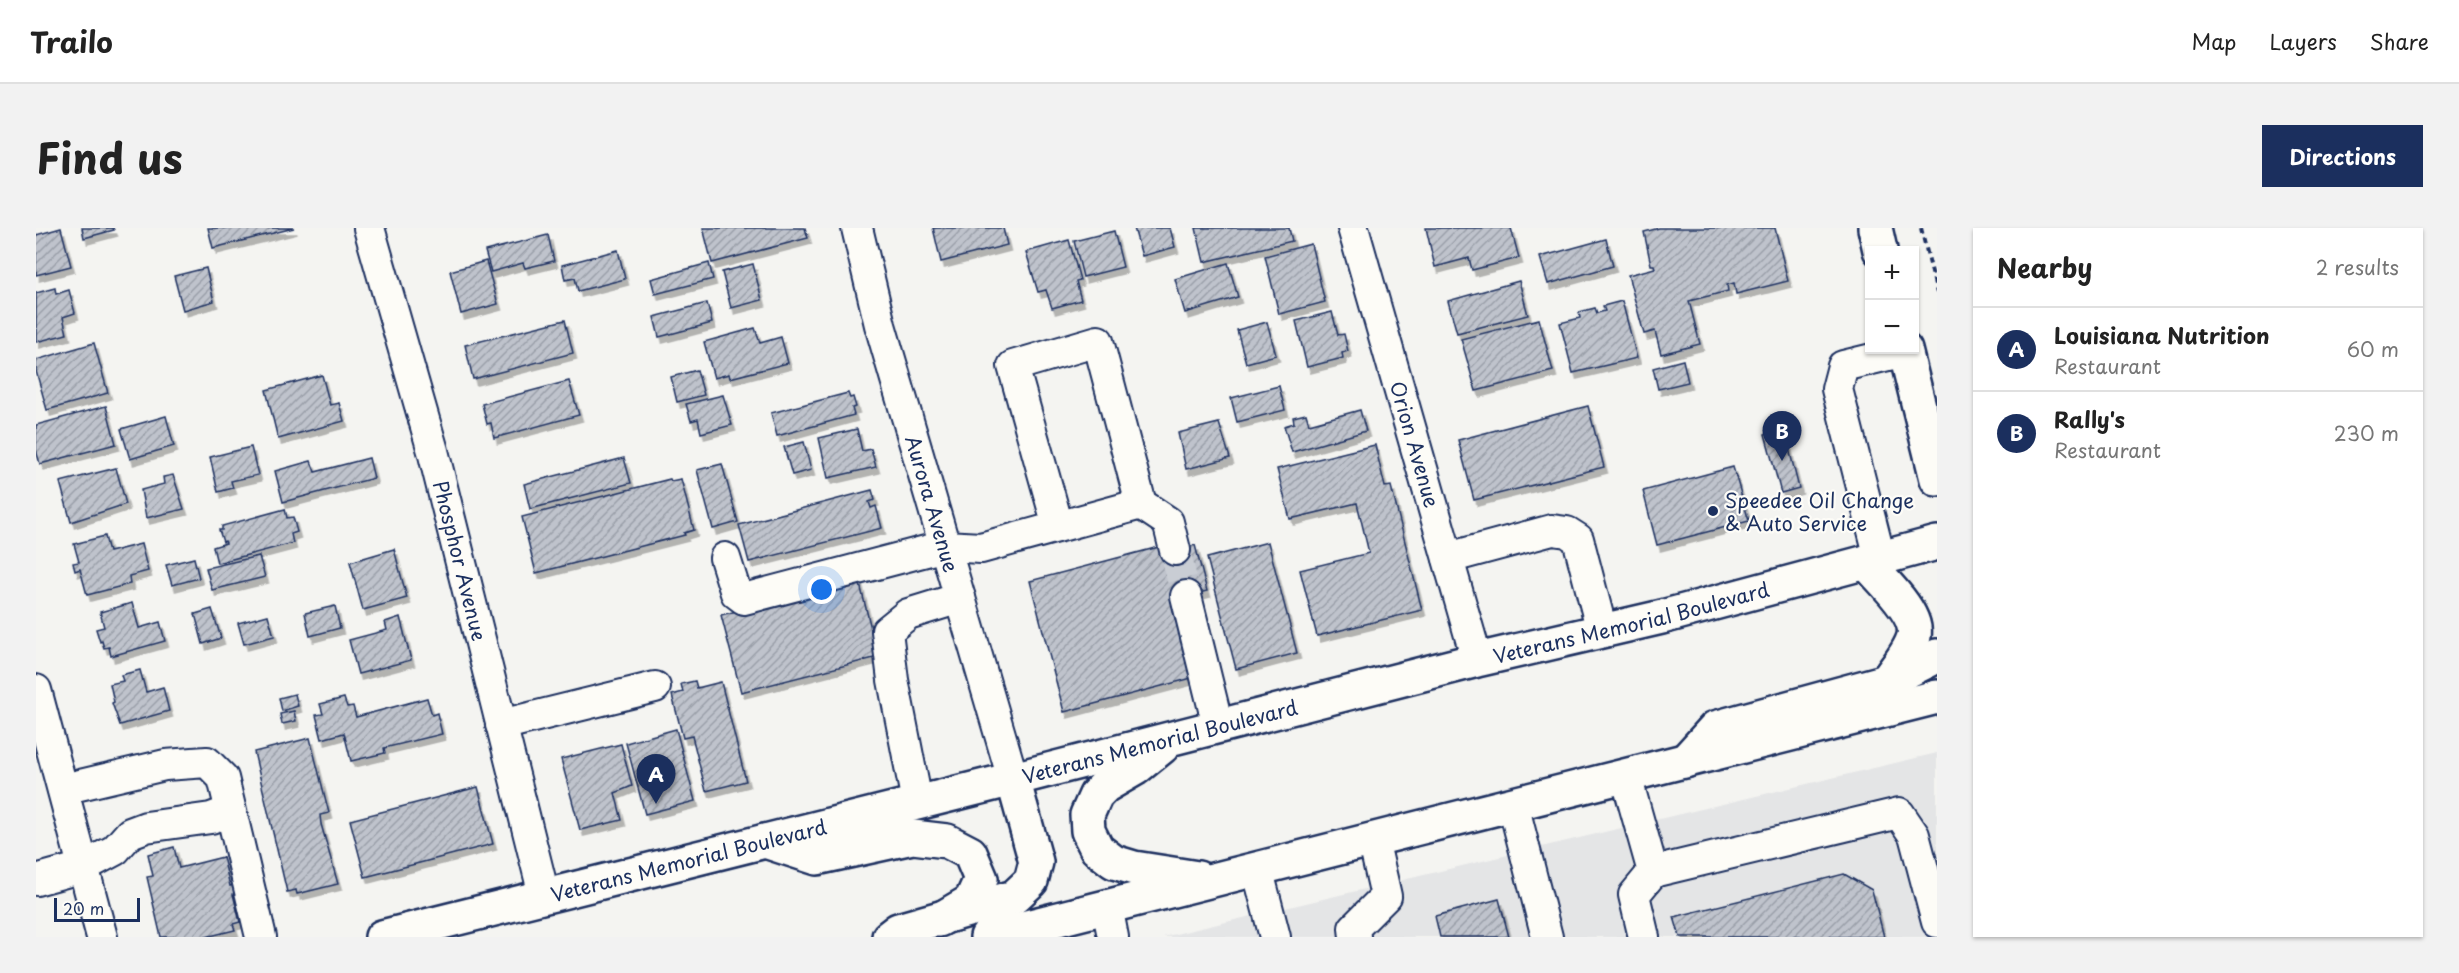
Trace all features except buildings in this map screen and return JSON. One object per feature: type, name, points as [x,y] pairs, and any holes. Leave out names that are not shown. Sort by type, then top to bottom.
[{"type":"main road","points":[[1875,228],[1879,246]]},
{"type":"main road","points":[[1906,354],[1937,479]]},
{"type":"main road","name":"Veterans Memorial Boulevard","points":[[382,937],[440,928],[544,896],[1477,660],[1662,617],[1937,543]]},
{"type":"main road","points":[[1873,560],[1914,622],[1914,636],[1905,655],[1887,681]]},
{"type":"main road","points":[[1685,761],[1715,728],[1887,681],[1937,656]]},
{"type":"main road","points":[[987,937],[1110,922],[1208,880],[1937,697]]},
{"type":"main road","points":[[1176,736],[1136,768],[1105,786],[1096,795],[1087,815],[1088,831],[1097,849],[1114,862],[1134,868],[1208,880]]},
{"type":"main road","points":[[889,937],[898,930],[1014,897],[1031,880],[1036,862],[1013,779]]},
{"type":"main road","points":[[765,841],[817,858],[914,837],[947,841],[970,853],[981,879],[971,901],[939,920]]},
{"type":"street","name":"Phosphor Avenue","points":[[369,228],[433,451],[544,896]]},
{"type":"street","name":"Aurora Avenue","points":[[858,228],[880,325],[1013,779]]},
{"type":"street","name":"Orion Avenue","points":[[1353,228],[1477,660]]},
{"type":"street","points":[[1058,526],[1013,366],[1098,341],[1142,504],[1168,522],[1174,550]]},
{"type":"street","points":[[1873,560],[1837,389],[1844,366],[1890,354]]},
{"type":"street","points":[[725,558],[736,593],[744,599],[945,546],[981,548],[1142,504]]},
{"type":"street","points":[[1448,558],[1552,530],[1568,532],[1578,539],[1602,631]]},
{"type":"street","points":[[1186,596],[1218,726]]},
{"type":"street","points":[[917,802],[892,680],[887,631],[908,614],[960,598]]},
{"type":"street","points":[[501,725],[655,687]]},
{"type":"street","points":[[36,690],[102,937]]},
{"type":"street","points":[[63,789],[165,765],[207,762],[222,778],[261,937]]},
{"type":"street","points":[[1626,776],[1653,872]]},
{"type":"street","points":[[1513,804],[1547,937]]},
{"type":"street","points":[[36,880],[83,867],[115,850],[130,833],[146,827],[211,818],[230,811]]},
{"type":"street","points":[[1644,937],[1634,895],[1653,872],[1899,813],[1914,835],[1937,922]]},
{"type":"street","points":[[1355,937],[1354,928],[1386,896],[1373,839]]},
{"type":"street","points":[[1257,868],[1275,937]]},
{"type":"path","points":[[1921,228],[1937,293]]},
{"type":"shaded area","points":[[1937,753],[1937,937],[1163,937]]},
{"type":"tunnel","points":[[1175,550],[1186,596]]},
{"type":"place","name":"Rally's","points":[[1782,461]]},
{"type":"place","name":"Speedee Oil Change & Auto Service","points":[[1713,511]]},
{"type":"place","name":"Louisiana Nutrition","points":[[656,804]]}]
